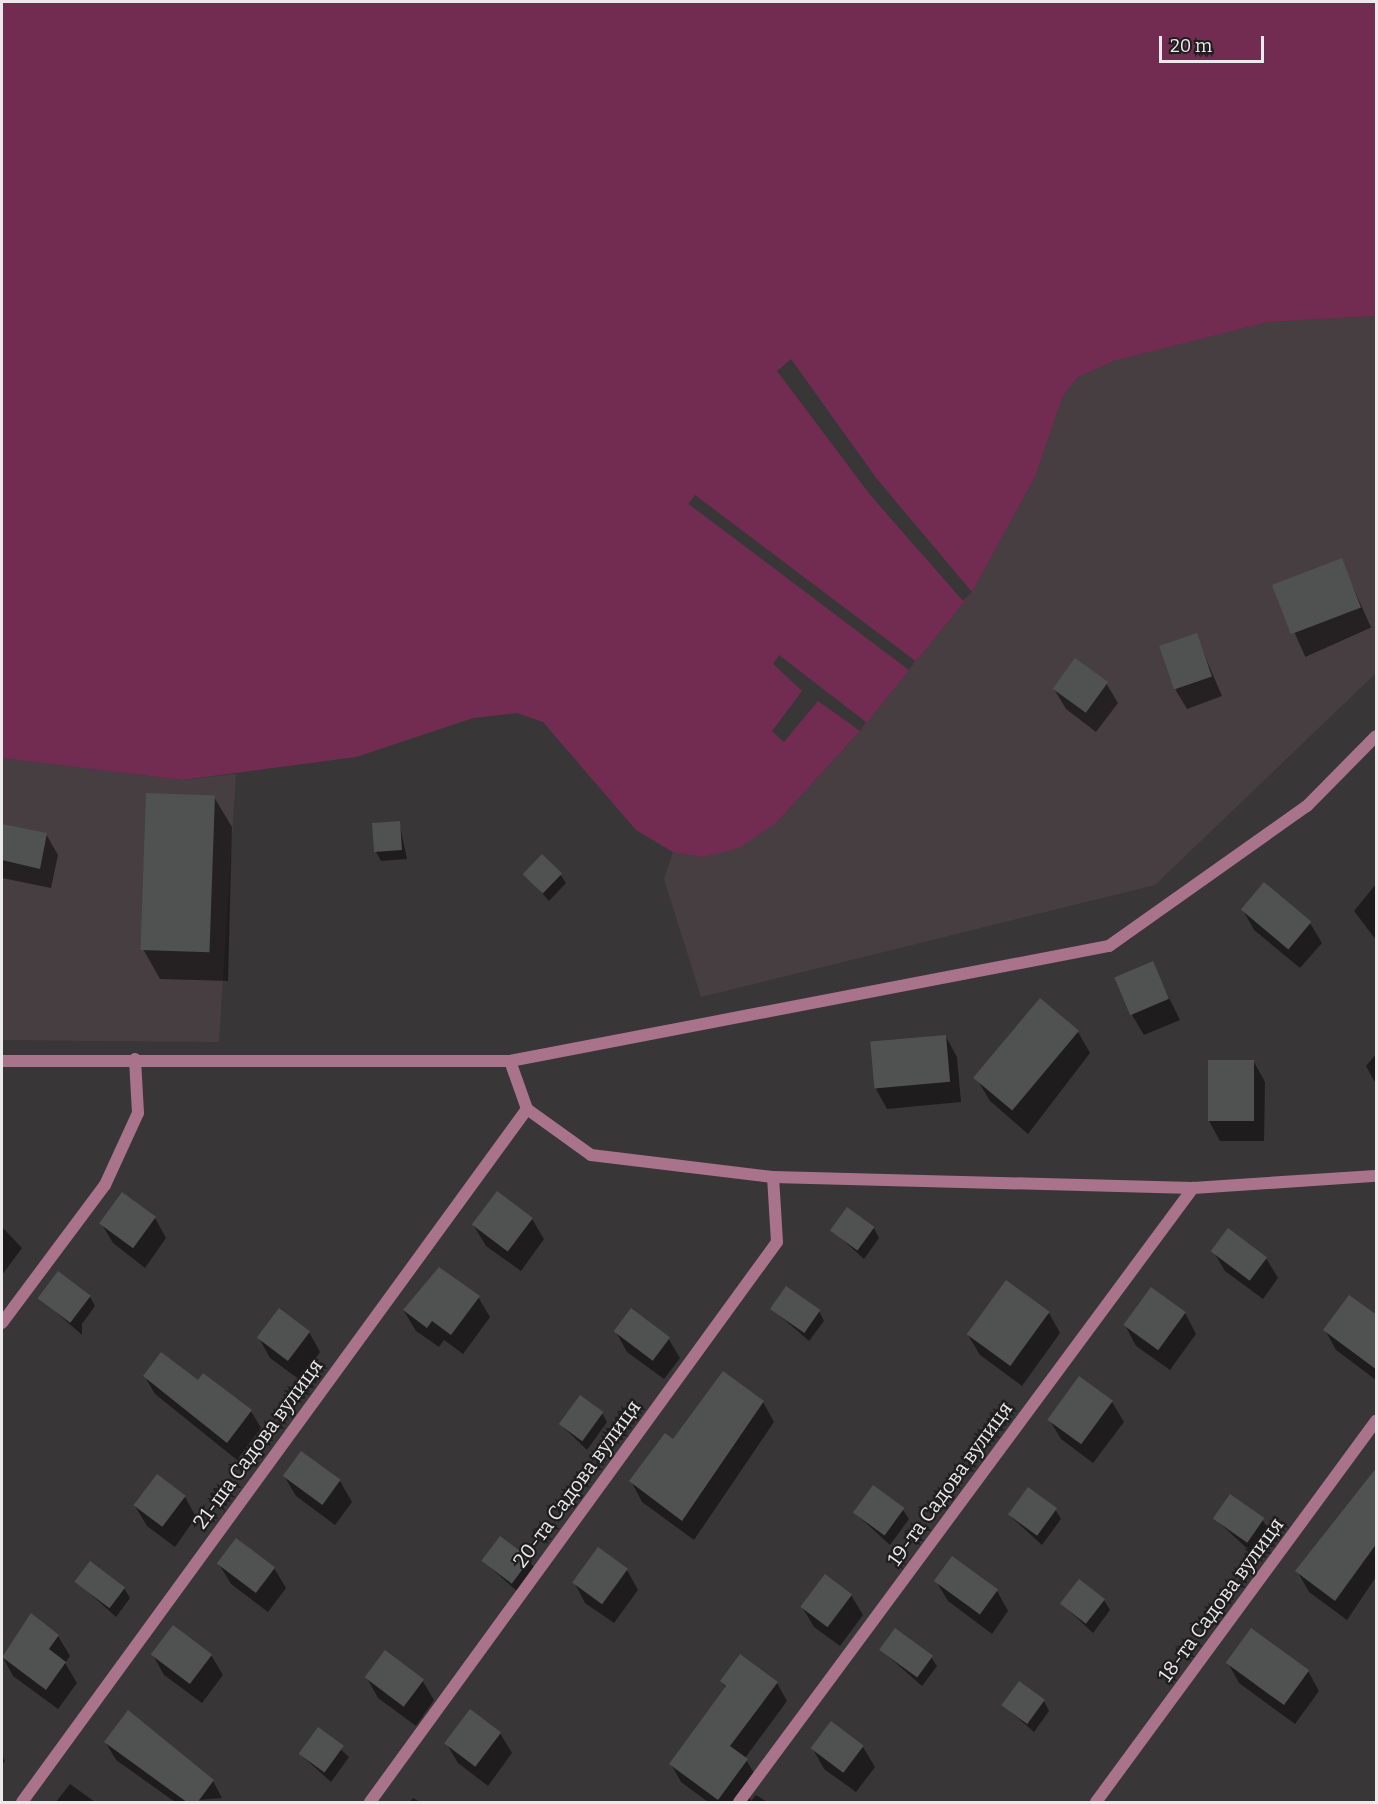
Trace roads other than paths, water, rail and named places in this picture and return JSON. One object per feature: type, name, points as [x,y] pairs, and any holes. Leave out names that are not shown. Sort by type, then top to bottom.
[{"type":"street","points":[[2,1061],[510,1060],[1109,946],[1307,806],[1377,736]]},
{"type":"street","points":[[2,1323],[105,1185],[138,1113],[135,1059]]},
{"type":"street","points":[[510,1060],[527,1109],[591,1155],[773,1177],[1193,1188],[1377,1176]]},
{"type":"street","name":"21-ша Садова вулиця","points":[[21,1803],[527,1109]]},
{"type":"street","name":"20-та Садова вулиця","points":[[370,1803],[777,1242],[773,1177]]},
{"type":"street","name":"19-та Садова вулиця","points":[[739,1803],[1193,1188]]},
{"type":"street","name":"18-та Садова вулиця","points":[[1096,1803],[1377,1421]]}]
